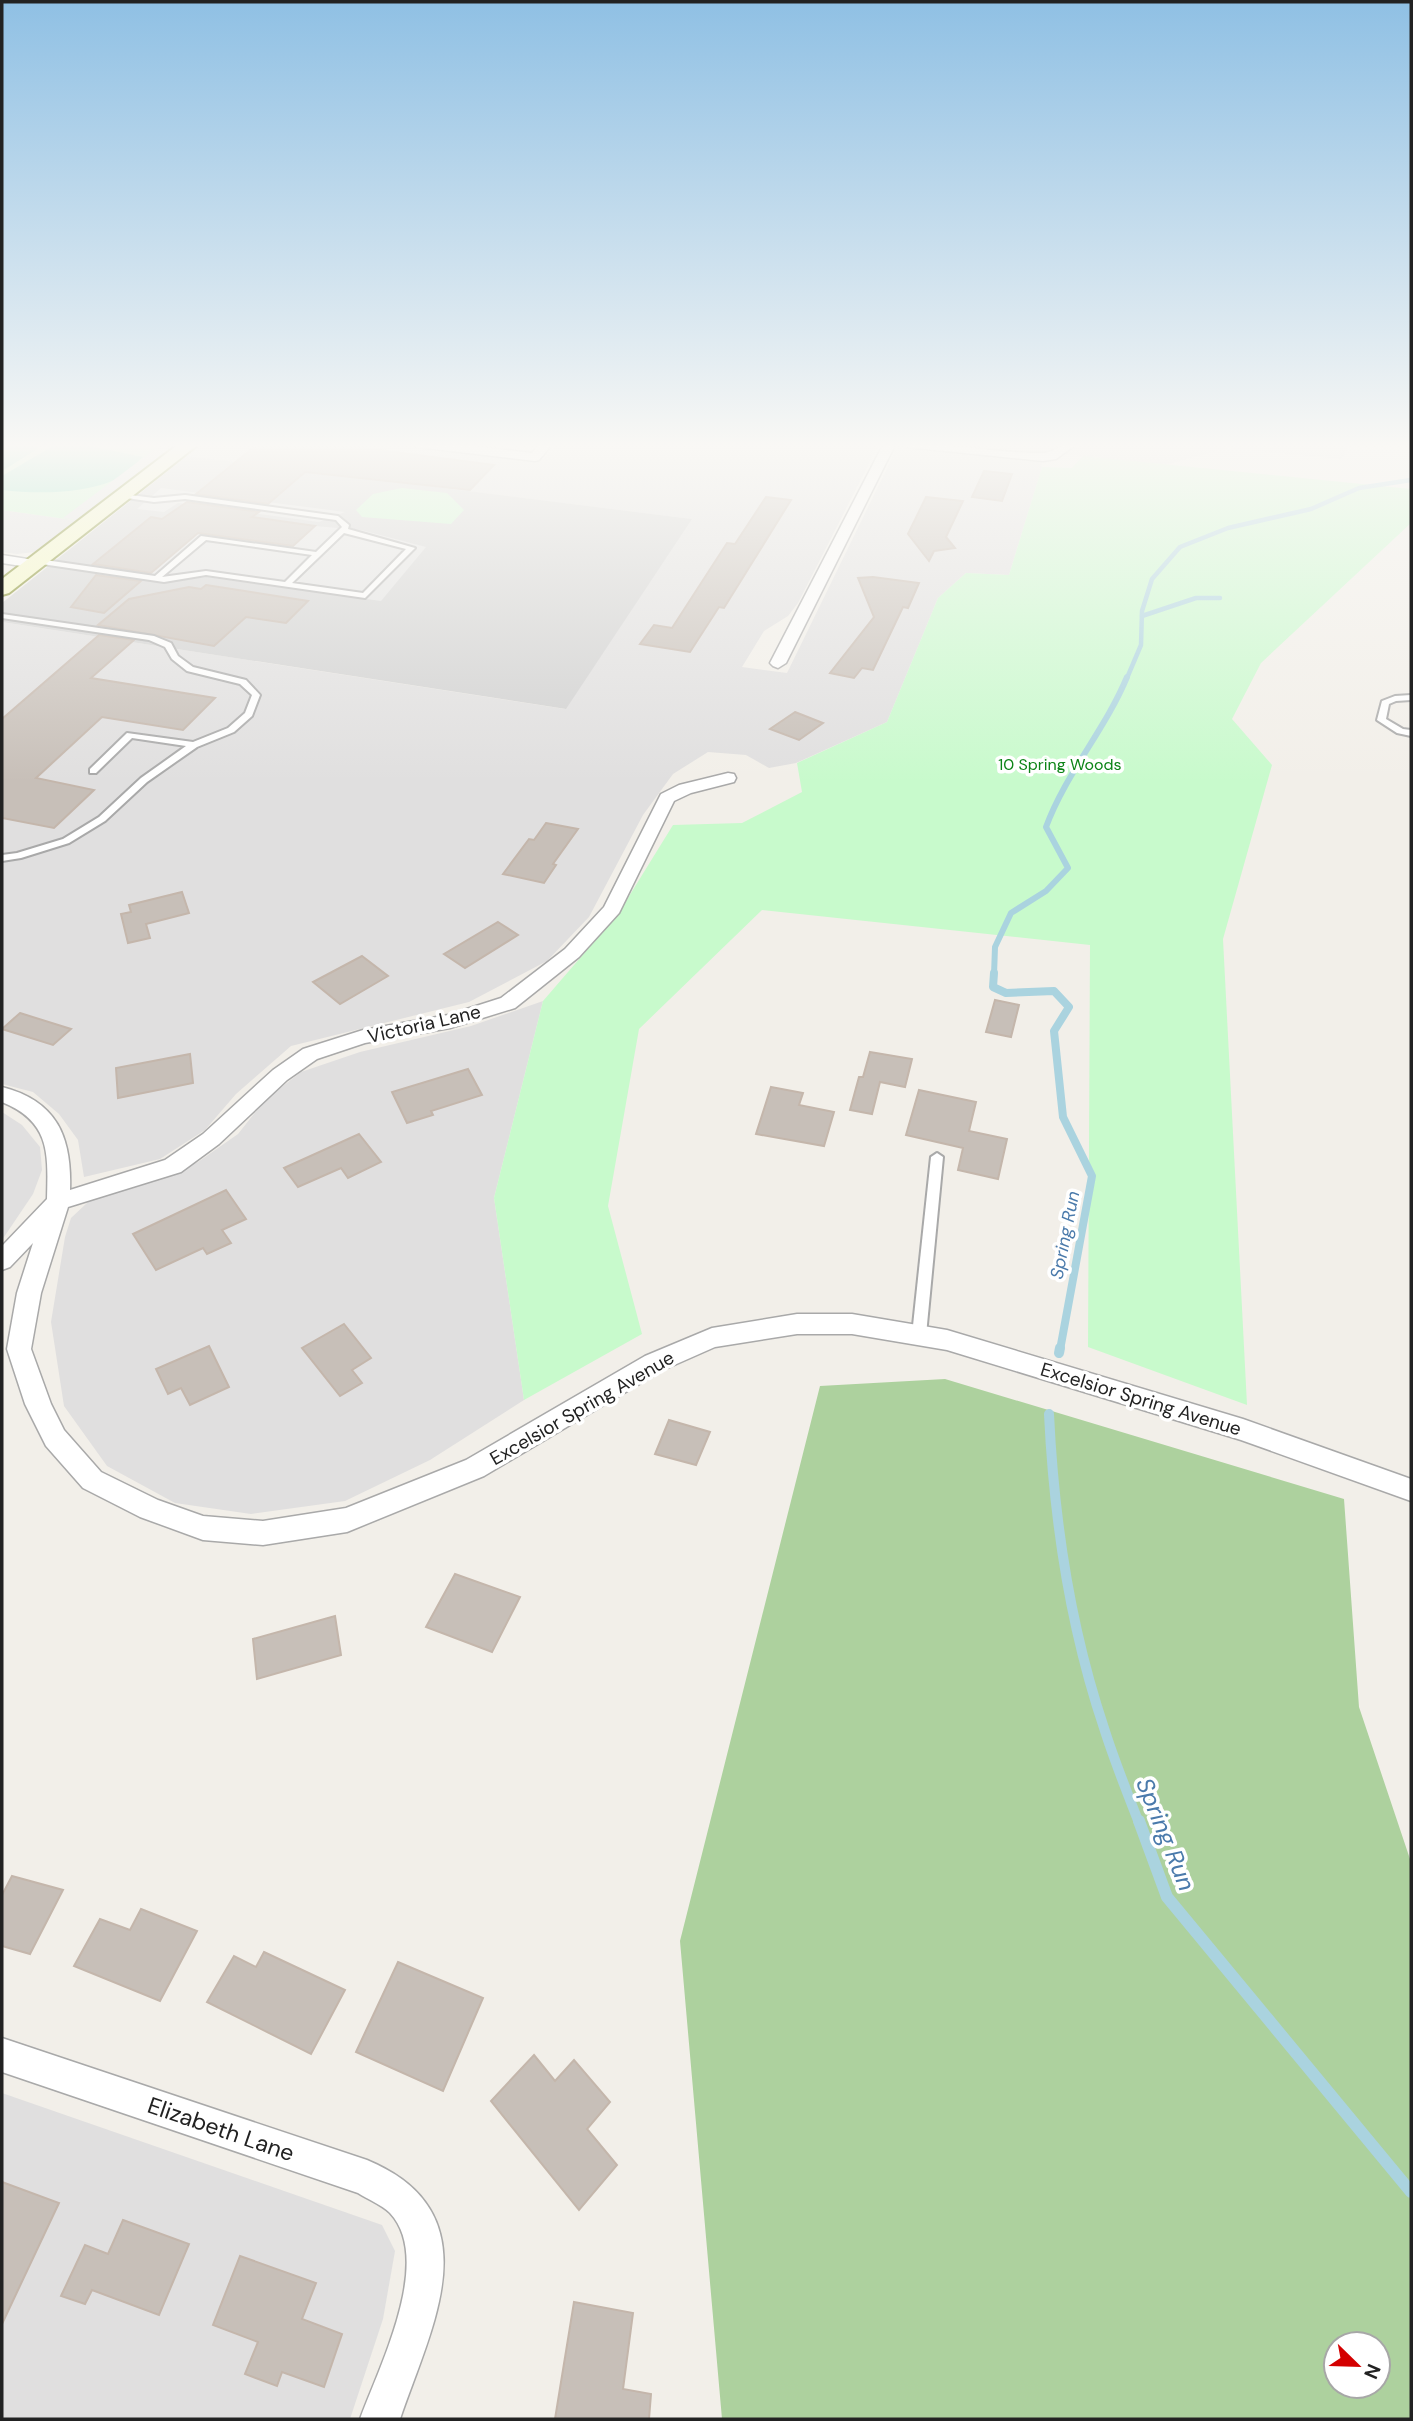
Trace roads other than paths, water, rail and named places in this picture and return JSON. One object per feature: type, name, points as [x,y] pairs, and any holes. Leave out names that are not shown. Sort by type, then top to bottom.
[{"type":"main road","points":[[2,589],[45,556]]},
{"type":"street","points":[[778,663],[832,556]]},
{"type":"street","points":[[2,559],[36,563]]},
{"type":"street","name":"Victoria Lane","points":[[58,1202],[173,1166],[211,1139],[280,1076],[310,1054],[363,1037],[450,1021],[508,1003],[572,953],[612,909],[667,798],[685,789],[728,778]]},
{"type":"street","name":"Excelsior Spring Avenue","points":[[2,1094],[18,1098],[46,1122],[59,1153],[58,1202],[29,1293],[19,1349],[38,1404],[55,1438],[92,1480],[149,1509],[203,1528],[263,1533],[346,1520],[475,1468],[654,1363],[712,1338],[811,1324],[852,1324],[947,1340],[1243,1430],[1411,1490]]},
{"type":"street","points":[[2,1261],[58,1202]]},
{"type":"street","name":"Elizabeth Lane","points":[[2,2055],[367,2178],[402,2200],[422,2231]]},
{"type":"street","points":[[380,2419],[423,2296],[427,2255],[422,2231]]},
{"type":"lane","points":[[156,579],[183,556]]},
{"type":"lane","points":[[286,585],[316,556]]},
{"type":"lane","points":[[36,563],[156,579],[206,573],[365,596],[403,556]]},
{"type":"lane","points":[[2,616],[151,638],[167,645],[175,657],[190,669],[243,682],[256,695],[248,714],[231,730],[194,745],[144,780],[102,819],[66,841],[18,856],[2,858]]},
{"type":"lane","points":[[1411,698],[1385,703],[1381,720],[1400,731],[1411,733]]},
{"type":"lane","points":[[93,771],[130,735],[194,745]]},
{"type":"lane","points":[[919,1335],[937,1157]]},
{"type":"waterway","name":"Spring Run","points":[[1127,678],[1141,645],[1142,611],[1152,579],[1172,556]]},
{"type":"waterway","points":[[1142,616],[1196,598],[1220,598]]},
{"type":"waterway","name":"Spring Run","points":[[994,975],[995,947],[1011,913],[1046,891],[1068,868],[1046,827],[1064,788],[1108,715],[1127,677]]},
{"type":"waterway","name":"Spring Run","points":[[994,973],[993,987],[1006,993],[1054,991],[1069,1007],[1054,1031],[1063,1117],[1092,1176],[1060,1350]]},
{"type":"waterway","name":"Spring Run","points":[[1059,1353],[1060,1348]]},
{"type":"waterway","name":"Spring Run","points":[[1049,1414],[1055,1494],[1073,1612],[1092,1690],[1139,1823]]},
{"type":"waterway","name":"Spring Run","points":[[1139,1821],[1167,1897],[1411,2192]]},
{"type":"park label","name":"10 Spring Woods","points":[[1060,764]]}]
